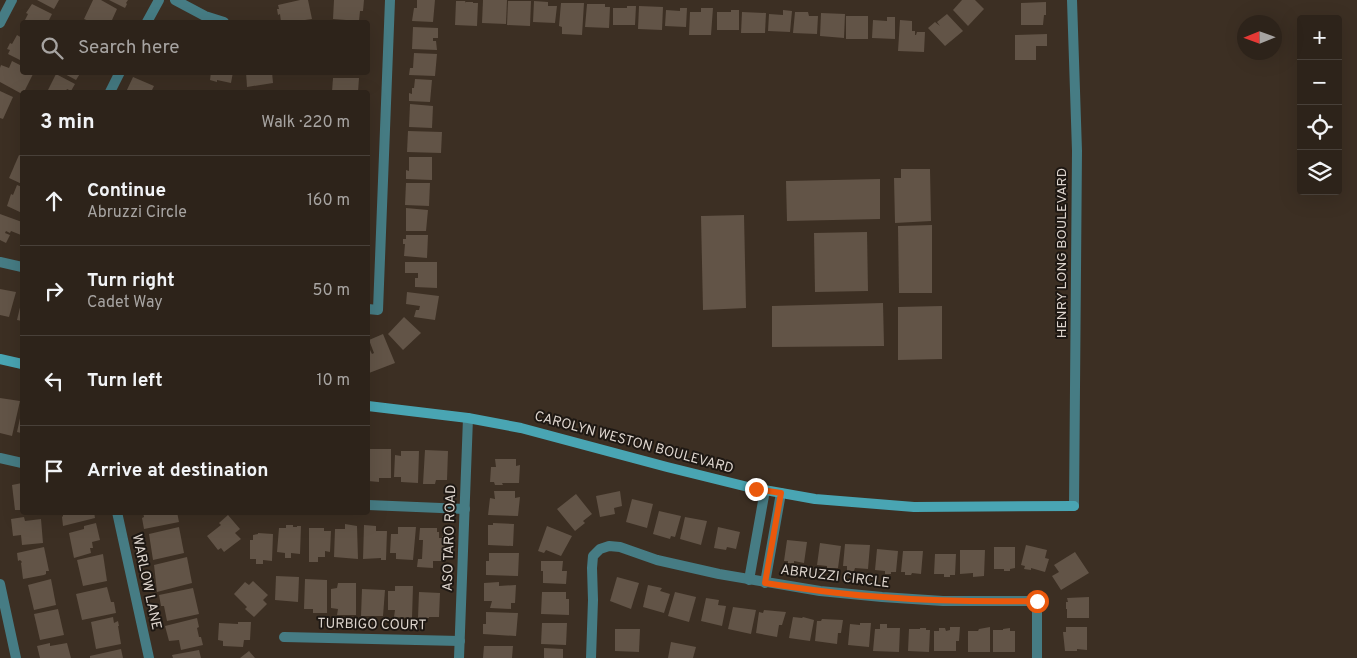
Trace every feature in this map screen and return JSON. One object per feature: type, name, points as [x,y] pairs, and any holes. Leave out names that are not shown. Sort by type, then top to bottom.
[{"type":"street","points":[[0,23],[12,0]]},
{"type":"street","points":[[148,20],[159,0]]},
{"type":"street","points":[[175,0],[205,16],[218,20]]},
{"type":"street","points":[[373,309],[390,0]]},
{"type":"street","name":"HENRY LONG BOULEVARD","points":[[1072,0],[1077,150],[1074,506]]},
{"type":"street","points":[[111,90],[118,75]]},
{"type":"street","points":[[0,262],[20,267]]},
{"type":"street","points":[[0,360],[20,364]]},
{"type":"street","name":"CAROLYN WESTON BOULEVARD","points":[[370,406],[468,418],[521,428],[667,467],[765,490],[815,499],[914,507],[1074,506]]},
{"type":"street","name":"ASO TARO ROAD","points":[[459,658],[468,418]]},
{"type":"street","points":[[0,458],[20,463]]},
{"type":"street","points":[[749,580],[765,490]]},
{"type":"street","points":[[765,583],[781,493]]},
{"type":"street","points":[[370,505],[465,509]]},
{"type":"street","name":"WARLOW LANE","points":[[118,515],[149,658]]},
{"type":"street","name":"ABRUZZI CIRCLE","points":[[591,658],[593,556],[600,549],[609,546],[657,560],[749,580],[820,591],[943,601],[1037,601],[1037,658]]},
{"type":"street","points":[[0,584],[16,658]]},
{"type":"street","name":"TURBIGO COURT","points":[[284,637],[460,641]]},
{"type":"building","points":[[37,0],[59,0],[54,9]]},
{"type":"building","points":[[93,0],[101,0],[117,9],[112,20],[84,19]]},
{"type":"building","points":[[109,0],[128,0],[125,8]]},
{"type":"building","points":[[308,0],[312,19],[281,20],[280,14],[278,15],[278,5]]},
{"type":"building","points":[[334,0],[364,0],[363,11],[360,11],[359,20],[333,19]]},
{"type":"building","points":[[417,0],[435,0],[433,22],[412,21],[414,8],[417,8]]},
{"type":"building","points":[[483,0],[507,0],[506,24],[482,23]]},
{"type":"building","points":[[962,0],[975,0],[984,9],[968,26],[953,10]]},
{"type":"building","points":[[456,1],[478,3],[477,26],[455,25]]},
{"type":"building","points":[[508,1],[531,1],[530,26],[507,25]]},
{"type":"building","points":[[534,1],[548,2],[548,6],[557,6],[555,23],[533,22]]},
{"type":"building","points":[[1046,2],[1046,15],[1044,15],[1043,25],[1021,25],[1021,3]]},
{"type":"building","points":[[561,3],[584,3],[582,35],[562,34],[562,27],[559,26]]},
{"type":"building","points":[[32,4],[52,14],[49,20],[25,20],[28,14],[26,13]]},
{"type":"building","points":[[587,4],[605,4],[605,7],[610,7],[609,28],[585,27]]},
{"type":"building","points":[[627,6],[636,6],[635,25],[613,25],[613,8],[627,8]]},
{"type":"building","points":[[639,6],[663,7],[662,30],[638,29]]},
{"type":"building","points":[[680,8],[687,8],[686,27],[665,26],[666,10],[680,11]]},
{"type":"building","points":[[701,8],[713,8],[711,35],[689,35],[690,12],[701,12]]},
{"type":"building","points":[[731,10],[739,10],[739,30],[717,30],[717,12],[731,12]]},
{"type":"building","points":[[783,10],[792,11],[790,32],[768,31],[769,14],[783,15]]},
{"type":"building","points":[[742,12],[766,13],[765,33],[741,33]]},
{"type":"building","points":[[795,12],[808,12],[809,16],[818,16],[817,34],[793,33]]},
{"type":"building","points":[[821,13],[845,14],[844,38],[820,36]]},
{"type":"building","points":[[947,14],[963,31],[945,46],[928,28],[935,22],[940,26],[937,22]]},
{"type":"building","points":[[846,16],[868,16],[868,39],[846,39]]},
{"type":"building","points":[[887,17],[895,17],[895,39],[872,38],[873,20],[887,21]]},
{"type":"building","points":[[900,20],[912,21],[912,31],[915,31],[915,35],[917,32],[925,32],[924,52],[898,51]]},
{"type":"building","points":[[413,27],[438,28],[438,38],[433,38],[433,41],[436,41],[437,50],[412,49]]},
{"type":"building","points":[[1047,34],[1047,46],[1036,46],[1036,60],[1015,60],[1015,35]]},
{"type":"building","points":[[17,35],[20,37],[20,60],[8,54],[10,50],[7,49],[10,43],[12,44]]},
{"type":"building","points":[[414,53],[437,54],[435,76],[409,75],[410,68],[413,68]]},
{"type":"building","points":[[12,61],[20,65],[20,75],[32,75],[25,90],[20,90],[20,93],[0,82],[1,65],[9,68]]},
{"type":"building","points":[[56,75],[75,84],[72,90],[48,90]]},
{"type":"building","points":[[67,75],[79,75],[76,80]]},
{"type":"building","points":[[211,75],[232,75],[231,83],[210,80]]},
{"type":"building","points":[[246,75],[272,75],[273,83],[247,87]]},
{"type":"building","points":[[133,77],[154,86],[152,90],[127,90]]},
{"type":"building","points":[[333,78],[359,78],[358,90],[332,90]]},
{"type":"building","points":[[415,79],[432,80],[430,102],[409,101],[409,93],[412,94]]},
{"type":"building","points":[[0,91],[13,97],[3,119],[0,118]]},
{"type":"building","points":[[410,104],[433,106],[432,128],[409,127]]},
{"type":"building","points":[[408,131],[442,132],[441,153],[407,152]]},
{"type":"building","points":[[19,155],[20,155],[20,183],[9,178]]},
{"type":"building","points":[[409,157],[432,157],[432,180],[406,179],[406,170],[409,171]]},
{"type":"building","points":[[901,169],[930,169],[931,221],[895,223],[894,178],[901,178]]},
{"type":"building","points":[[880,179],[880,219],[787,221],[786,181]]},
{"type":"building","points":[[406,183],[430,183],[429,206],[405,205]]},
{"type":"building","points":[[17,185],[20,186],[20,212],[7,206],[11,194],[13,195]]},
{"type":"building","points":[[406,208],[428,210],[426,231],[406,231]]},
{"type":"building","points":[[0,214],[20,221],[20,235],[6,231],[5,233],[10,235],[6,243],[0,240]]},
{"type":"building","points":[[744,215],[746,308],[703,310],[701,216]]},
{"type":"building","points":[[932,225],[932,293],[899,293],[898,226]]},
{"type":"building","points":[[867,232],[868,291],[815,292],[814,233]]},
{"type":"building","points":[[406,235],[428,235],[427,258],[404,256],[405,244],[403,244],[403,239],[406,239]]},
{"type":"building","points":[[405,262],[437,262],[437,288],[415,287],[415,278],[418,278],[418,273],[405,273]]},
{"type":"building","points":[[0,289],[16,292],[9,317],[0,315]]},
{"type":"building","points":[[407,292],[439,296],[435,320],[414,317],[416,310],[419,310],[420,306],[406,304]]},
{"type":"building","points":[[883,303],[884,346],[772,347],[772,306]]},
{"type":"building","points":[[942,306],[942,359],[898,360],[898,307]]},
{"type":"building","points":[[20,307],[20,321],[17,320]]},
{"type":"building","points":[[404,317],[421,333],[403,350],[388,334]]},
{"type":"building","points":[[383,334],[395,363],[370,373],[370,350],[372,354],[374,353],[370,340]]},
{"type":"building","points":[[0,398],[20,401],[12,436],[0,433]]},
{"type":"building","points":[[20,418],[20,433],[17,432]]},
{"type":"building","points":[[370,449],[391,449],[391,478],[379,478],[379,482],[370,481]]},
{"type":"building","points":[[425,450],[448,451],[447,480],[436,480],[435,484],[423,484]]},
{"type":"building","points":[[401,451],[419,451],[418,483],[401,482],[401,477],[394,477],[395,455],[401,456]]},
{"type":"building","points":[[495,459],[516,459],[516,466],[520,465],[519,483],[495,485],[494,482],[490,482],[491,467],[496,467]]},
{"type":"building","points":[[20,483],[20,510],[15,510],[12,485]]},
{"type":"building","points":[[494,491],[515,491],[515,498],[520,497],[518,516],[488,515],[490,498],[495,499]]},
{"type":"building","points":[[620,491],[622,506],[614,508],[615,514],[600,517],[596,496]]},
{"type":"building","points":[[576,494],[592,514],[575,531],[557,509]]},
{"type":"building","points":[[632,499],[653,504],[647,528],[626,522]]},
{"type":"building","points":[[659,511],[681,516],[675,537],[671,536],[670,539],[653,534]]},
{"type":"building","points":[[94,515],[95,518],[63,526],[63,516]]},
{"type":"building","points":[[144,515],[178,515],[179,522],[144,529],[142,518]]},
{"type":"building","points":[[228,515],[240,529],[235,533],[241,539],[224,552],[221,548],[218,550],[207,536],[221,525],[219,523]]},
{"type":"building","points":[[24,517],[25,521],[41,519],[43,543],[22,545],[21,535],[13,536],[11,519]]},
{"type":"building","points":[[685,517],[707,521],[701,545],[680,539]]},
{"type":"building","points":[[96,523],[100,540],[92,542],[93,548],[90,548],[91,553],[74,558],[69,533]]},
{"type":"building","points":[[493,523],[514,524],[513,546],[488,545],[488,525],[493,525]]},
{"type":"building","points":[[345,524],[357,526],[358,559],[334,557],[335,529],[345,529]]},
{"type":"building","points":[[286,525],[293,525],[293,527],[301,526],[300,554],[291,553],[291,558],[285,558],[285,553],[277,552],[279,528],[286,528]]},
{"type":"building","points":[[364,525],[376,526],[376,531],[387,531],[386,560],[381,560],[381,558],[363,559]]},
{"type":"building","points":[[547,526],[572,536],[561,556],[546,550],[544,553],[538,551]]},
{"type":"building","points":[[179,527],[184,553],[153,560],[149,534]]},
{"type":"building","points":[[398,527],[416,527],[413,560],[396,559],[396,553],[390,553],[391,534],[398,534]]},
{"type":"building","points":[[718,527],[740,532],[736,549],[727,547],[726,550],[714,548]]},
{"type":"building","points":[[309,528],[324,528],[324,531],[331,531],[330,552],[325,551],[325,557],[318,557],[318,562],[309,562]]},
{"type":"building","points":[[420,528],[437,528],[439,538],[445,536],[445,561],[433,561],[433,568],[417,567],[418,559],[422,559],[423,540],[419,540]]},
{"type":"building","points":[[258,533],[273,534],[272,561],[263,560],[263,564],[256,564],[256,559],[250,559],[250,540],[253,540],[253,535]]},
{"type":"building","points":[[787,540],[807,542],[804,563],[794,561],[794,563],[788,563],[788,561],[784,561]]},
{"type":"building","points":[[820,543],[841,546],[838,568],[827,568],[827,566],[817,565]]},
{"type":"building","points":[[845,544],[870,545],[868,569],[855,568],[854,571],[847,571],[847,566],[843,566]]},
{"type":"building","points":[[1026,545],[1047,550],[1045,558],[1049,559],[1045,572],[1031,568],[1031,570],[1024,569],[1025,566],[1021,565]]},
{"type":"building","points":[[44,547],[49,571],[46,571],[44,575],[23,579],[22,562],[18,561],[17,553]]},
{"type":"building","points":[[994,547],[1015,547],[1015,568],[1010,569],[1010,571],[994,569]]},
{"type":"building","points":[[877,549],[898,551],[896,572],[885,574],[885,571],[875,570]]},
{"type":"building","points":[[960,550],[985,550],[984,576],[973,577],[973,573],[960,574]]},
{"type":"building","points":[[903,551],[923,551],[921,574],[912,573],[911,575],[905,575],[905,572],[901,572]]},
{"type":"building","points":[[1075,552],[1089,573],[1061,590],[1052,576],[1059,572],[1054,565]]},
{"type":"building","points":[[489,553],[519,553],[518,576],[486,575],[486,561],[489,561]]},
{"type":"building","points":[[103,554],[107,581],[83,586],[77,560]]},
{"type":"building","points":[[935,554],[956,554],[955,575],[944,577],[944,574],[934,574]]},
{"type":"building","points":[[187,557],[192,583],[157,592],[154,565]]},
{"type":"building","points":[[541,561],[563,561],[562,571],[567,571],[566,584],[543,583]]},
{"type":"building","points":[[276,576],[299,577],[298,602],[275,600]]},
{"type":"building","points":[[617,577],[639,583],[631,609],[610,601]]},
{"type":"building","points":[[51,579],[56,605],[34,610],[28,585]]},
{"type":"building","points":[[305,579],[327,580],[327,613],[313,613],[313,609],[304,609]]},
{"type":"building","points":[[253,581],[268,595],[263,600],[267,604],[254,617],[245,609],[247,607],[234,594],[245,582],[249,585]]},
{"type":"building","points":[[499,582],[499,586],[516,585],[515,603],[511,603],[511,609],[490,608],[492,601],[484,601],[484,583]]},
{"type":"building","points":[[338,583],[356,583],[356,615],[337,615],[338,609],[331,608],[331,589],[337,588]]},
{"type":"building","points":[[648,585],[662,588],[660,591],[670,594],[664,613],[643,607]]},
{"type":"building","points":[[395,586],[413,586],[412,618],[394,617],[395,610],[388,610],[388,591],[395,591]]},
{"type":"building","points":[[107,587],[111,602],[114,602],[116,613],[82,620],[76,594]]},
{"type":"building","points":[[193,588],[199,614],[167,621],[164,606],[161,606],[159,595]]},
{"type":"building","points":[[362,589],[385,590],[383,616],[361,616]]},
{"type":"building","points":[[419,592],[440,593],[439,617],[418,618]]},
{"type":"building","points":[[542,592],[566,592],[566,599],[569,599],[569,615],[541,614]]},
{"type":"building","points":[[675,592],[696,597],[689,622],[668,616]]},
{"type":"building","points":[[1089,597],[1089,618],[1067,618],[1067,598]]},
{"type":"building","points":[[706,598],[719,600],[718,605],[726,606],[722,626],[701,621]]},
{"type":"building","points":[[733,607],[756,610],[751,634],[728,629]]},
{"type":"building","points":[[58,609],[64,635],[40,640],[34,614]]},
{"type":"building","points":[[764,610],[786,612],[782,625],[779,625],[777,637],[756,633],[759,612],[763,613]]},
{"type":"building","points":[[486,612],[518,613],[516,636],[483,634],[483,624],[486,624]]},
{"type":"building","points":[[113,617],[114,623],[118,621],[121,644],[96,649],[91,622]]},
{"type":"building","points":[[793,617],[814,620],[810,641],[789,638]]},
{"type":"building","points":[[197,618],[199,637],[201,637],[203,645],[181,650],[179,640],[169,641],[165,626]]},
{"type":"building","points":[[822,619],[843,620],[841,633],[838,633],[837,644],[815,641],[817,621]]},
{"type":"building","points":[[238,622],[251,622],[250,640],[244,640],[243,647],[223,646],[223,641],[218,640],[219,623],[238,624]]},
{"type":"building","points":[[542,623],[567,623],[566,645],[541,644]]},
{"type":"building","points":[[860,623],[871,623],[869,647],[848,645],[850,624],[860,625]]},
{"type":"building","points":[[880,624],[887,624],[887,628],[900,628],[899,652],[873,651],[875,629],[880,629]]},
{"type":"building","points":[[950,627],[960,627],[959,641],[956,641],[956,651],[934,651],[934,631],[939,631],[939,628],[945,628],[946,631],[950,630]]},
{"type":"building","points":[[990,627],[990,652],[968,652],[968,631],[978,631],[979,629]]},
{"type":"building","points":[[1066,627],[1087,627],[1087,650],[1065,651],[1063,632],[1066,632]]},
{"type":"building","points":[[920,628],[930,630],[929,652],[908,651],[909,629]]},
{"type":"building","points":[[1010,628],[1010,631],[1015,631],[1015,652],[993,652],[993,630]]},
{"type":"building","points":[[615,629],[640,629],[639,652],[615,651]]},
{"type":"building","points":[[671,642],[696,647],[693,658],[668,658]]},
{"type":"building","points":[[50,643],[50,646],[67,643],[71,658],[40,658],[37,646]]},
{"type":"building","points":[[484,646],[513,646],[512,658],[483,658]]},
{"type":"building","points":[[544,648],[563,649],[563,658],[544,658]]},
{"type":"building","points":[[121,649],[123,658],[90,658],[90,656]]},
{"type":"building","points":[[199,650],[201,658],[173,658],[172,655]]},
{"type":"building","points":[[249,651],[255,658],[240,658]]},
{"type":"route","points":[[756,489],[781,493],[765,583],[882,597],[943,601],[1037,601]]}]
